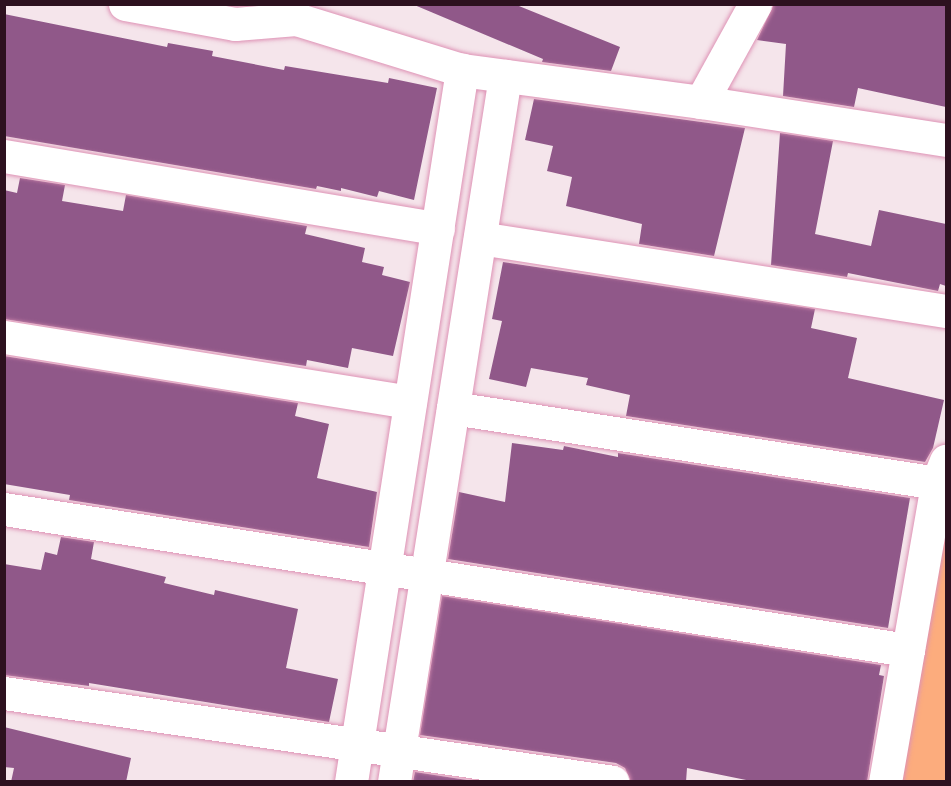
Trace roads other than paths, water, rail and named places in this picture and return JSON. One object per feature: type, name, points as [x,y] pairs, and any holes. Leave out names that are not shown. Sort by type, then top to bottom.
[{"type":"street","points":[[125,4],[235,24],[287,12],[462,70],[701,102],[946,140]]},
{"type":"street","points":[[701,102],[755,4]]},
{"type":"street","points":[[351,782],[462,70]]},
{"type":"street","points":[[396,766],[505,76]]},
{"type":"street","points":[[4,156],[438,229]]},
{"type":"street","points":[[480,238],[946,311]]},
{"type":"street","points":[[4,337],[410,402]]},
{"type":"street","points":[[453,408],[942,472],[885,782]]},
{"type":"street","points":[[4,509],[908,650]]},
{"type":"street","points":[[4,693],[357,747],[396,766],[613,782]]}]
